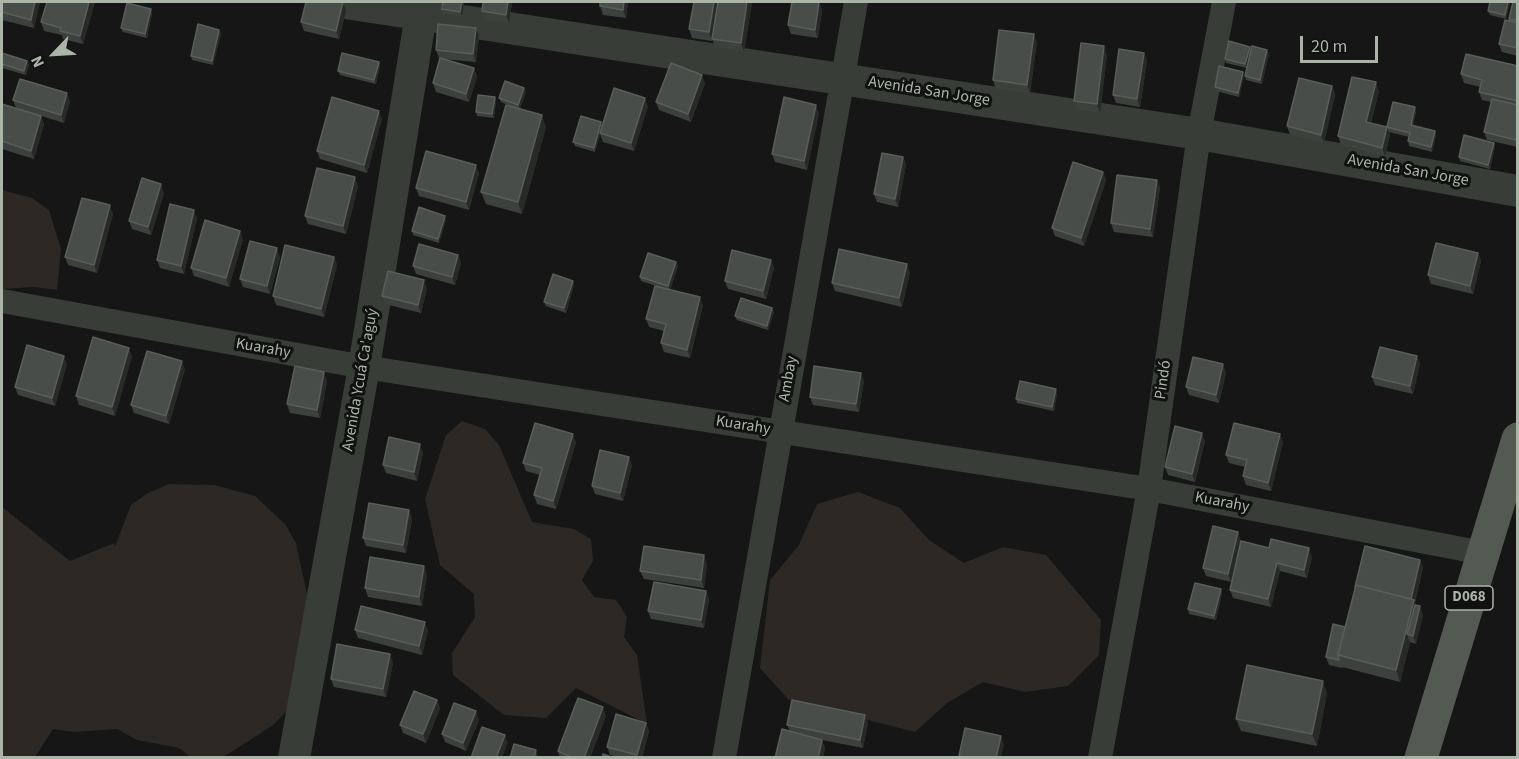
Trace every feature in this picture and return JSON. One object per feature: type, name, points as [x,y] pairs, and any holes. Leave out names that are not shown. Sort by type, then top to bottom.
[{"type":"main road","name":"D068","points":[[1420,758],[1518,439]]},
{"type":"street","name":"Avenida San Jorge","points":[[339,2],[422,7],[843,79],[1199,134],[1518,191]]},
{"type":"street","name":"Ambay","points":[[724,758],[856,2]]},
{"type":"street","name":"Pindó","points":[[1100,758],[1149,489],[1199,134],[1224,2]]},
{"type":"street","name":"Avenida Ycuá Ca'aguý","points":[[294,758],[364,367],[422,7]]},
{"type":"street","name":"Kuarahy","points":[[2,301],[364,367],[1149,489],[1483,553]]},
{"type":"shaded area","points":[[2,190],[32,198],[49,210],[61,249],[57,290],[34,287],[2,289]]},
{"type":"shaded area","points":[[462,421],[485,429],[499,445],[532,522],[574,529],[591,539],[593,561],[582,580],[594,597],[616,600],[627,617],[624,637],[637,655],[647,724],[576,688],[546,718],[504,715],[453,675],[452,653],[475,617],[474,594],[440,565],[425,499],[446,435]]},
{"type":"shaded area","points":[[169,484],[214,485],[255,496],[285,524],[296,543],[310,608],[287,711],[272,726],[223,757],[191,757],[179,748],[137,740],[117,729],[74,732],[53,729],[35,757],[2,757],[2,507],[70,561],[114,543],[115,546],[131,505],[148,493]]},
{"type":"shaded area","points":[[858,492],[900,508],[929,540],[964,563],[1003,547],[1046,555],[1101,620],[1099,655],[1068,686],[1025,692],[983,682],[947,703],[915,732],[789,700],[760,668],[770,580],[799,545],[817,504]]},
{"type":"building","points":[[2,2],[35,2],[31,20],[2,12]]},
{"type":"building","points":[[47,2],[89,2],[80,36],[60,31],[61,28],[41,22]]},
{"type":"building","points":[[306,2],[343,2],[336,31],[301,22]]},
{"type":"building","points":[[443,2],[462,2],[460,12],[442,9]]},
{"type":"building","points":[[483,2],[508,2],[506,15],[482,11]]},
{"type":"building","points":[[600,2],[624,2],[623,10],[600,6]]},
{"type":"building","points":[[694,2],[714,2],[709,32],[689,29]]},
{"type":"building","points":[[718,2],[747,2],[741,43],[712,39]]},
{"type":"building","points":[[792,2],[819,2],[815,30],[788,25]]},
{"type":"building","points":[[1490,2],[1508,2],[1505,15],[1488,11]]},
{"type":"building","points":[[1513,2],[1518,2],[1518,21],[1509,19]]},
{"type":"building","points":[[127,3],[151,9],[145,34],[121,28]]},
{"type":"building","points":[[1505,20],[1518,23],[1518,48],[1499,44]]},
{"type":"building","points":[[198,24],[219,30],[212,61],[191,56]]},
{"type":"building","points":[[438,24],[476,28],[473,54],[436,50]]},
{"type":"building","points":[[999,30],[1034,34],[1027,85],[993,80]]},
{"type":"building","points":[[1229,41],[1250,47],[1245,64],[1225,59]]},
{"type":"building","points":[[1081,43],[1104,46],[1097,104],[1074,101]]},
{"type":"building","points":[[1252,46],[1267,50],[1260,80],[1245,76]]},
{"type":"building","points":[[1119,49],[1144,53],[1137,99],[1113,95]]},
{"type":"building","points":[[2,53],[27,61],[24,71],[2,64]]},
{"type":"building","points":[[342,53],[379,62],[374,80],[338,71]]},
{"type":"building","points":[[1466,54],[1518,66],[1518,101],[1479,92],[1482,80],[1461,74]]},
{"type":"building","points":[[440,58],[474,68],[466,94],[433,83]]},
{"type":"building","points":[[671,63],[702,75],[688,114],[656,102]]},
{"type":"building","points":[[1219,66],[1243,72],[1238,93],[1215,87]]},
{"type":"building","points":[[1352,77],[1376,82],[1366,122],[1387,127],[1382,148],[1338,136]]},
{"type":"building","points":[[1299,78],[1332,86],[1321,135],[1287,126]]},
{"type":"building","points":[[20,79],[67,93],[61,115],[13,100]]},
{"type":"building","points":[[505,81],[524,88],[518,105],[499,98]]},
{"type":"building","points":[[614,88],[645,98],[631,143],[600,133]]},
{"type":"building","points":[[478,95],[495,97],[492,114],[476,112]]},
{"type":"building","points":[[332,97],[379,111],[364,165],[317,151]]},
{"type":"building","points":[[784,97],[816,105],[804,161],[772,154]]},
{"type":"building","points":[[1492,99],[1518,105],[1516,140],[1484,132]]},
{"type":"building","points":[[1393,102],[1415,107],[1411,125],[1435,131],[1431,147],[1408,141],[1410,133],[1387,127]]},
{"type":"building","points":[[2,104],[41,116],[31,151],[2,141]]},
{"type":"building","points":[[506,105],[542,115],[518,202],[481,192]]},
{"type":"building","points":[[581,116],[601,122],[594,148],[573,142]]},
{"type":"building","points":[[1464,135],[1494,143],[1488,165],[1459,157]]},
{"type":"building","points":[[426,151],[476,165],[466,202],[416,188]]},
{"type":"building","points":[[882,153],[903,157],[895,199],[874,194]]},
{"type":"building","points":[[1073,162],[1103,172],[1081,238],[1052,228]]},
{"type":"building","points":[[317,168],[355,177],[343,226],[305,216]]},
{"type":"building","points":[[1117,175],[1157,180],[1150,229],[1111,223]]},
{"type":"building","points":[[142,178],[161,184],[148,227],[129,221]]},
{"type":"building","points":[[82,198],[110,205],[94,265],[65,257]]},
{"type":"building","points":[[170,204],[194,210],[181,266],[157,260]]},
{"type":"building","points":[[419,207],[445,216],[438,239],[412,231]]},
{"type":"building","points":[[205,220],[240,231],[226,278],[191,268]]},
{"type":"building","points":[[250,241],[277,248],[267,286],[240,279]]},
{"type":"building","points":[[1436,243],[1478,253],[1470,286],[1428,275]]},
{"type":"building","points":[[419,244],[458,255],[452,277],[413,266]]},
{"type":"building","points":[[285,245],[334,257],[321,309],[273,296]]},
{"type":"building","points":[[839,249],[907,264],[899,298],[832,283]]},
{"type":"building","points":[[732,250],[771,260],[763,291],[725,281]]},
{"type":"building","points":[[648,253],[676,262],[668,286],[640,277]]},
{"type":"building","points":[[388,271],[424,280],[418,305],[382,296]]},
{"type":"building","points":[[553,274],[573,281],[564,308],[544,302]]},
{"type":"building","points":[[655,286],[700,297],[687,350],[661,343],[666,324],[646,319]]},
{"type":"building","points":[[741,298],[772,308],[767,326],[735,316]]},
{"type":"building","points":[[93,337],[129,348],[112,407],[76,396]]},
{"type":"building","points":[[27,345],[64,356],[52,398],[15,387]]},
{"type":"building","points":[[1380,347],[1417,356],[1410,386],[1372,377]]},
{"type":"building","points":[[147,351],[182,361],[166,416],[131,405]]},
{"type":"building","points":[[1193,357],[1223,364],[1216,395],[1186,387]]},
{"type":"building","points":[[295,366],[324,372],[317,410],[287,404]]},
{"type":"building","points":[[814,366],[861,373],[856,404],[810,397]]},
{"type":"building","points":[[1020,381],[1056,389],[1052,407],[1016,399]]},
{"type":"building","points":[[535,423],[573,434],[553,501],[534,495],[542,468],[523,463]]},
{"type":"building","points":[[1234,423],[1280,434],[1268,483],[1243,476],[1247,460],[1226,455]]},
{"type":"building","points":[[1175,426],[1202,433],[1192,474],[1165,467]]},
{"type":"building","points":[[389,437],[420,444],[414,472],[383,465]]},
{"type":"building","points":[[600,450],[629,457],[620,493],[592,486]]},
{"type":"building","points":[[369,503],[409,510],[403,545],[363,538]]},
{"type":"building","points":[[1213,526],[1238,532],[1228,574],[1203,568]]},
{"type":"building","points":[[1271,539],[1309,548],[1304,570],[1277,563],[1268,599],[1230,590],[1241,541],[1269,548]]},
{"type":"building","points":[[644,546],[704,555],[701,580],[640,571]]},
{"type":"building","points":[[1365,546],[1420,560],[1411,599],[1356,585],[1355,587]]},
{"type":"building","points":[[370,557],[424,566],[419,597],[365,588]]},
{"type":"building","points":[[654,582],[706,591],[701,620],[648,611]]},
{"type":"building","points":[[1195,583],[1221,589],[1214,616],[1188,609]]},
{"type":"building","points":[[1356,585],[1414,600],[1396,670],[1338,655]]},
{"type":"building","points":[[1415,605],[1420,606],[1413,636],[1407,634]]},
{"type":"building","points":[[361,606],[425,622],[419,646],[355,630]]},
{"type":"building","points":[[1333,624],[1345,627],[1338,655],[1339,660],[1326,657]]},
{"type":"building","points":[[337,644],[390,654],[383,689],[331,679]]},
{"type":"building","points":[[1247,665],[1323,681],[1312,734],[1236,719]]},
{"type":"building","points":[[414,691],[437,700],[423,734],[400,725]]},
{"type":"building","points":[[578,698],[603,707],[584,758],[573,758],[558,751]]},
{"type":"building","points":[[792,700],[865,715],[860,740],[787,725]]},
{"type":"building","points":[[454,703],[476,711],[463,743],[442,734]]},
{"type":"building","points":[[616,714],[646,723],[637,755],[607,747]]},
{"type":"building","points":[[482,727],[505,735],[496,758],[471,758]]},
{"type":"building","points":[[965,728],[1001,736],[996,758],[959,756]]},
{"type":"building","points":[[782,729],[822,740],[818,758],[775,758]]},
{"type":"building","points":[[514,744],[536,750],[534,758],[510,758]]},
{"type":"building","points":[[603,754],[614,758],[602,758]]}]
